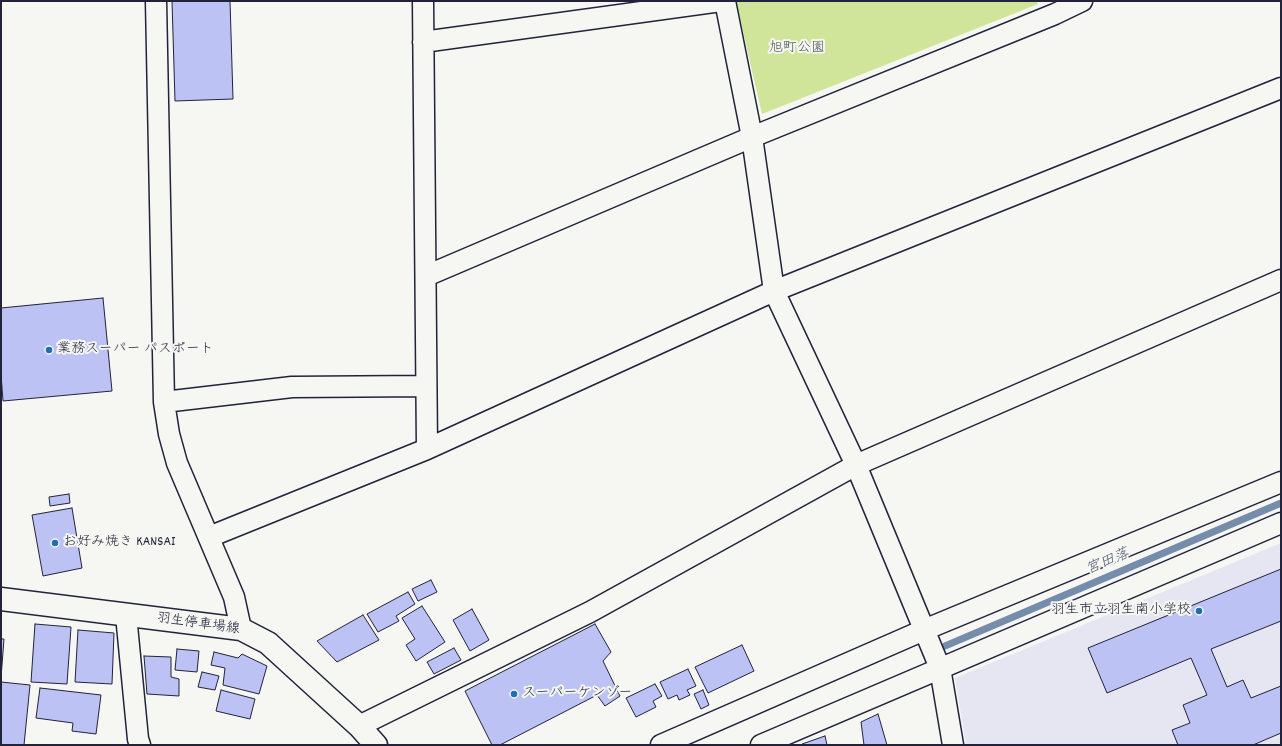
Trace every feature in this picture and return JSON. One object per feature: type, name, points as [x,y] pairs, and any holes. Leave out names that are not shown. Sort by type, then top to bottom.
[{"type":"main road","name":"羽生停車場線","points":[[1,599],[241,629],[268,643],[359,726],[376,745]]},
{"type":"street","points":[[156,1],[164,402],[169,434],[177,463],[234,597],[241,629]]},
{"type":"street","points":[[423,1],[426,449]]},
{"type":"street","points":[[423,42],[721,1]]},
{"type":"street","points":[[725,1],[752,137],[774,291],[856,465],[940,668],[953,745]]},
{"type":"street","points":[[426,276],[1052,8],[1082,1]]},
{"type":"street","points":[[209,537],[426,449],[774,291],[1281,88]]},
{"type":"street","points":[[359,726],[590,612],[856,465],[1281,280]]},
{"type":"street","points":[[164,402],[292,387],[426,386]]},
{"type":"street","points":[[661,745],[924,630],[1281,482]]},
{"type":"street","points":[[761,745],[1281,522]]},
{"type":"street","points":[[126,615],[138,738],[140,745]]},
{"type":"shaded area","name":"羽生市立羽生南小学校","points":[[1281,543],[1281,745],[966,745],[955,678]]},
{"type":"green space","name":"旭町公園","points":[[736,1],[1036,1],[1038,4],[762,114]]},
{"type":"building","points":[[172,1],[230,1],[233,99],[175,101]]},
{"type":"building","points":[[103,298],[112,391],[3,401],[1,374],[1,308]]},
{"type":"building","points":[[69,494],[70,503],[50,506],[49,497]]},
{"type":"building","points":[[72,508],[82,568],[43,576],[32,515]]},
{"type":"building","points":[[1281,569],[1281,621],[1211,649],[1227,687],[1243,680],[1251,698],[1281,686],[1281,733],[1253,745],[1178,745],[1172,730],[1190,723],[1183,705],[1207,695],[1191,658],[1107,693],[1088,648]]},
{"type":"building","points":[[431,580],[437,592],[418,601],[412,589]]},
{"type":"building","points":[[408,592],[415,604],[396,616],[399,621],[378,632],[367,614]]},
{"type":"building","points":[[422,606],[445,642],[416,661],[406,645],[415,639],[402,618]]},
{"type":"building","points":[[472,609],[489,640],[470,651],[453,620]]},
{"type":"building","points":[[363,615],[379,640],[337,662],[317,641]]},
{"type":"building","points":[[35,624],[71,627],[67,684],[31,682]]},
{"type":"building","points":[[595,624],[611,652],[603,661],[620,696],[605,706],[597,695],[500,745],[492,745],[465,691]]},
{"type":"building","points":[[78,630],[114,633],[112,684],[75,682]]},
{"type":"building","points":[[1,639],[4,639],[1,678]]},
{"type":"building","points":[[742,645],[754,671],[708,693],[695,667]]},
{"type":"building","points":[[454,648],[461,660],[434,674],[427,662]]},
{"type":"building","points":[[177,649],[199,651],[197,672],[175,670]]},
{"type":"building","points":[[214,652],[238,658],[242,654],[267,666],[259,694],[223,685],[225,668],[211,665]]},
{"type":"building","points":[[144,656],[171,657],[171,677],[179,679],[179,696],[147,694]]},
{"type":"building","points":[[688,669],[696,686],[687,690],[690,695],[679,700],[677,695],[668,699],[660,682]]},
{"type":"building","points":[[202,672],[219,676],[215,690],[198,687]]},
{"type":"building","points":[[1,682],[30,685],[24,745],[1,745]]},
{"type":"building","points":[[655,684],[662,696],[653,701],[656,707],[636,717],[626,698]]},
{"type":"building","points":[[40,688],[101,695],[96,734],[72,731],[73,723],[36,718]]},
{"type":"building","points":[[221,690],[255,699],[250,719],[216,711]]},
{"type":"building","points":[[703,690],[709,705],[701,709],[694,694]]},
{"type":"building","points":[[878,714],[887,745],[864,745],[861,722]]},
{"type":"building","points":[[825,736],[827,745],[802,745],[802,744]]},
{"type":"waterway","name":"宮田落","points":[[945,646],[1281,503]]},
{"type":"place","name":"業務スーパー パスポート","points":[[49,350]]},
{"type":"place","name":"お好み焼き KANSAI","points":[[55,543]]},
{"type":"place","name":"羽生市立羽生南小学校","points":[[1199,611]]},
{"type":"place","name":"スーパーケンゾー","points":[[514,694]]}]
